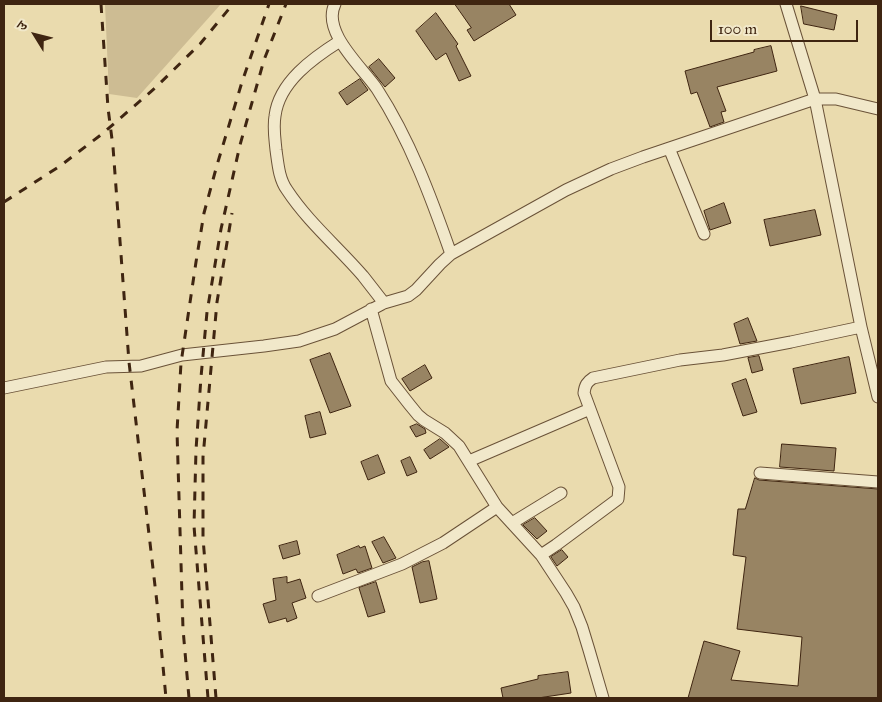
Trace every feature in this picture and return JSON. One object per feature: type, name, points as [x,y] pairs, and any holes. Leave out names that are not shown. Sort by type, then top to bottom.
[{"type":"street","points":[[335,4],[332,18],[340,41],[377,90],[401,131],[432,198],[451,254]]},
{"type":"street","points":[[786,4],[814,99],[860,327],[878,397]]},
{"type":"street","points":[[340,41],[318,54],[307,64],[287,86],[280,98],[275,115],[274,130],[279,169],[286,190],[311,222],[364,277],[384,303]]},
{"type":"street","points":[[4,388],[106,367],[141,366],[182,355],[299,341],[335,329],[384,303],[408,296],[451,254],[566,190],[619,166],[814,99],[836,99],[878,109]]},
{"type":"street","points":[[669,148],[704,234]]},
{"type":"street","points":[[372,309],[391,381],[424,420],[446,433],[459,446],[497,507],[541,555],[574,606],[603,698]]},
{"type":"street","points":[[541,555],[556,546],[618,498],[620,487],[584,393],[588,382],[593,378],[680,360],[723,355],[781,344],[860,327]]},
{"type":"street","points":[[468,461],[590,409]]},
{"type":"street","points":[[760,473],[878,482]]},
{"type":"street","points":[[512,523],[561,493]]},
{"type":"street","points":[[318,596],[402,564],[442,543],[497,507]]},
{"type":"shaded area","points":[[105,4],[221,4],[137,98],[109,94]]},
{"type":"building","points":[[455,4],[509,4],[516,15],[474,41],[467,30],[471,28]]},
{"type":"building","points":[[801,6],[837,15],[834,30],[804,24]]},
{"type":"building","points":[[436,13],[458,44],[456,46],[471,76],[459,81],[446,53],[436,60],[416,31]]},
{"type":"building","points":[[771,46],[777,71],[717,87],[726,111],[721,112],[724,122],[710,127],[697,92],[691,94],[685,71]]},
{"type":"building","points":[[379,59],[395,78],[385,87],[369,67]]},
{"type":"building","points":[[360,79],[368,90],[347,105],[339,93]]},
{"type":"building","points":[[724,203],[731,223],[710,230],[704,211]]},
{"type":"building","points":[[815,210],[821,235],[770,246],[764,220]]},
{"type":"building","points":[[748,318],[757,341],[740,344],[734,324]]},
{"type":"building","points":[[330,353],[351,406],[330,413],[310,360]]},
{"type":"building","points":[[759,356],[763,370],[752,373],[748,358]]},
{"type":"building","points":[[849,357],[856,393],[801,404],[793,369]]},
{"type":"building","points":[[425,365],[432,378],[410,391],[402,379]]},
{"type":"building","points":[[746,379],[757,412],[743,416],[732,384]]},
{"type":"building","points":[[320,412],[326,434],[310,438],[305,416]]},
{"type":"building","points":[[417,424],[425,429],[426,433],[416,437],[410,427]]},
{"type":"building","points":[[440,439],[449,447],[430,459],[424,450]]},
{"type":"building","points":[[782,444],[836,448],[834,471],[780,467]]},
{"type":"building","points":[[378,455],[385,473],[368,480],[361,462]]},
{"type":"building","points":[[410,457],[417,472],[407,476],[401,461]]},
{"type":"building","points":[[755,478],[759,480],[878,489],[878,698],[688,698],[704,641],[740,651],[731,680],[798,686],[802,637],[737,629],[746,557],[733,555],[738,509],[745,509]]},
{"type":"building","points":[[535,518],[547,531],[537,539],[523,525]]},
{"type":"building","points":[[384,537],[396,558],[383,563],[372,542]]},
{"type":"building","points":[[297,541],[300,554],[283,559],[279,546]]},
{"type":"building","points":[[359,546],[360,548],[365,546],[372,568],[358,573],[356,569],[343,574],[337,555]]},
{"type":"building","points":[[562,550],[568,557],[557,566],[551,557]]},
{"type":"building","points":[[429,561],[437,599],[420,603],[412,567]]},
{"type":"building","points":[[287,577],[287,583],[300,579],[306,598],[292,603],[297,618],[287,622],[286,618],[269,623],[263,604],[276,600],[273,579]]},
{"type":"building","points":[[376,582],[385,612],[368,617],[359,588]]},
{"type":"building","points":[[568,672],[571,693],[538,698],[503,698],[501,688],[538,679],[538,676]]},
{"type":"railway","points":[[101,4],[129,362],[166,698]]},
{"type":"railway","points":[[4,202],[60,166],[102,134],[155,88],[200,44],[233,4]]},
{"type":"railway","points":[[189,698],[183,629],[177,431],[181,363],[204,213],[242,82],[269,4]]},
{"type":"railway","points":[[208,698],[194,526],[196,450],[207,312],[221,229],[240,145],[264,60],[286,4]]},
{"type":"railway","points":[[216,698],[203,538],[203,457],[217,302],[232,213]]}]
